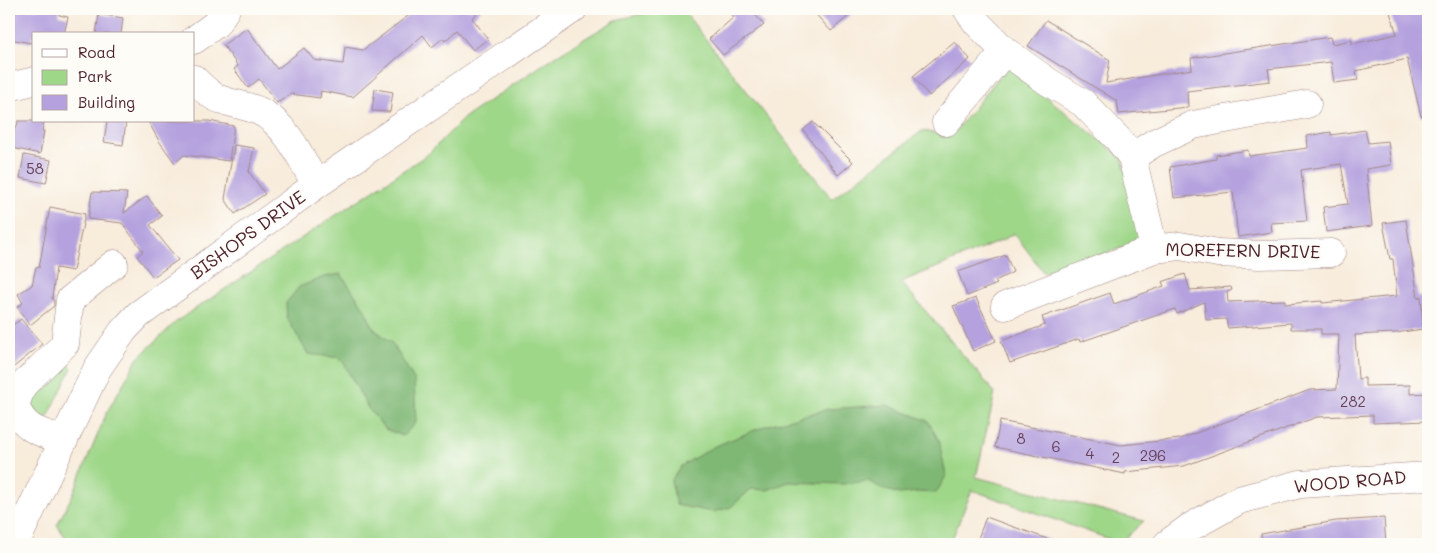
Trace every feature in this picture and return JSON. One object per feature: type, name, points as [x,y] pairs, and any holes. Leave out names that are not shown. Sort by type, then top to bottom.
[{"type":"street","points":[[195,39],[216,24],[226,9]]},
{"type":"street","name":"BISHOPS DRIVE","points":[[15,544],[97,369],[110,348],[130,323],[545,17],[573,9]]},
{"type":"street","name":"MOREFERN DRIVE","points":[[967,9],[977,23],[1005,51],[1083,104],[1103,122],[1132,157],[1154,249]]},
{"type":"street","points":[[946,122],[1005,51]]},
{"type":"street","points":[[195,80],[220,100],[260,112],[273,120],[285,133],[316,185]]},
{"type":"street","points":[[9,86],[32,81]]},
{"type":"street","points":[[1132,157],[1154,143],[1193,125],[1307,104]]},
{"type":"street","name":"MOREFERN DRIVE","points":[[1005,306],[1154,249],[1180,246],[1218,253],[1260,255],[1331,253]]},
{"type":"street","points":[[64,440],[33,429],[20,420],[15,406],[22,386],[65,344],[70,300],[114,264]]},
{"type":"street","name":"WOOD ROAD","points":[[1166,544],[1189,528],[1239,500],[1300,484],[1428,476]]},
{"type":"green space","points":[[662,9],[682,9],[832,199],[922,131],[951,136],[1008,66],[1122,158],[1143,241],[1044,273],[1014,233],[1003,240],[901,282],[995,393],[976,477],[1144,521],[1120,543],[972,490],[950,544],[70,544],[57,525],[73,494],[107,412],[138,358],[177,321],[428,154],[464,118],[557,55],[616,20]]},
{"type":"green space","points":[[341,274],[364,308],[374,329],[392,343],[414,379],[416,422],[403,436],[385,429],[368,408],[341,358],[308,354],[287,318],[286,303],[299,287],[324,277]]},
{"type":"green space","points":[[68,363],[72,368],[48,417],[36,420],[27,412],[28,399],[57,368]]},
{"type":"green space","points":[[887,405],[928,421],[939,441],[946,476],[936,493],[899,494],[883,489],[868,481],[843,484],[789,482],[767,490],[751,489],[731,507],[713,512],[676,505],[671,481],[681,466],[713,447],[765,426],[828,409]]},
{"type":"building","points":[[9,9],[60,9],[59,15],[68,17],[64,32],[32,32],[31,43],[9,39]]},
{"type":"building","points":[[417,9],[482,9],[472,18],[488,39],[473,50],[457,30],[445,41],[443,38],[432,47],[423,35],[353,97],[321,91],[320,98],[291,94],[277,103],[259,79],[248,88],[234,69],[238,66],[223,45],[247,28],[277,69],[304,48],[314,60],[343,64],[345,47],[363,50]]},
{"type":"building","points":[[728,9],[750,9],[764,25],[723,55],[709,39],[734,17]]},
{"type":"building","points":[[811,9],[857,9],[831,31]]},
{"type":"building","points":[[1389,9],[1419,9],[1420,12],[1428,10],[1428,115],[1421,116],[1407,59],[1356,71],[1358,80],[1334,83],[1331,62],[1268,69],[1270,81],[1187,91],[1188,107],[1119,114],[1117,101],[1028,46],[1046,20],[1110,60],[1106,83],[1192,69],[1191,58],[1330,37],[1332,44],[1352,40],[1352,44],[1397,34]]},
{"type":"building","points":[[99,14],[123,18],[121,32],[96,32]]},
{"type":"building","points":[[955,42],[970,59],[929,96],[913,76]]},
{"type":"building","points":[[375,89],[393,92],[390,112],[372,111]]},
{"type":"building","points":[[18,121],[44,122],[40,154],[12,148],[15,126],[17,127]]},
{"type":"building","points":[[209,121],[234,126],[229,161],[184,155],[175,163],[159,141],[149,122]]},
{"type":"building","points":[[107,122],[126,122],[123,145],[104,142]]},
{"type":"building","points":[[813,122],[853,162],[838,175],[803,130]]},
{"type":"building","points":[[1365,130],[1368,143],[1388,141],[1391,165],[1366,169],[1372,226],[1326,232],[1323,207],[1348,204],[1341,164],[1301,170],[1307,221],[1271,223],[1272,232],[1238,237],[1233,192],[1174,198],[1170,167],[1216,159],[1216,155],[1248,150],[1249,156],[1308,148],[1307,136],[1331,132],[1331,135]]},
{"type":"building","points":[[234,145],[254,148],[249,172],[265,194],[235,214],[225,199]]},
{"type":"building","points":[[24,155],[51,160],[46,183],[20,178]]},
{"type":"building","points":[[92,192],[127,193],[124,213],[147,196],[162,216],[150,225],[178,260],[153,277],[137,256],[143,251],[122,223],[88,219]]},
{"type":"building","points":[[50,207],[85,214],[73,271],[56,268],[52,298],[54,306],[30,325],[17,307],[23,303],[18,294],[32,285],[36,267],[39,268]]},
{"type":"building","points":[[1406,220],[1418,298],[1421,296],[1423,329],[1395,333],[1355,335],[1358,379],[1365,378],[1365,386],[1410,385],[1410,394],[1428,393],[1428,421],[1373,423],[1373,415],[1317,417],[1184,466],[1125,472],[1125,474],[995,447],[1000,421],[1121,445],[1180,439],[1310,390],[1337,389],[1339,334],[1321,334],[1321,329],[1291,329],[1291,323],[1228,328],[1226,319],[1206,320],[1204,302],[1177,314],[1175,309],[1080,342],[1079,339],[1010,363],[1001,341],[1045,325],[1042,317],[1110,293],[1114,304],[1164,286],[1162,282],[1185,274],[1190,290],[1231,287],[1232,290],[1227,292],[1228,302],[1285,300],[1285,304],[1322,301],[1322,303],[1397,296],[1393,259],[1390,259],[1383,223]]},
{"type":"building","points":[[1006,255],[1013,272],[995,281],[997,284],[967,296],[958,272]]},
{"type":"building","points":[[976,298],[996,341],[973,351],[953,306]]},
{"type":"building","points":[[21,319],[42,344],[9,371],[9,328]]},
{"type":"building","points":[[986,517],[1056,542],[1056,544],[976,544]]},
{"type":"building","points":[[1384,518],[1386,544],[1262,544],[1261,534],[1336,521]]}]
